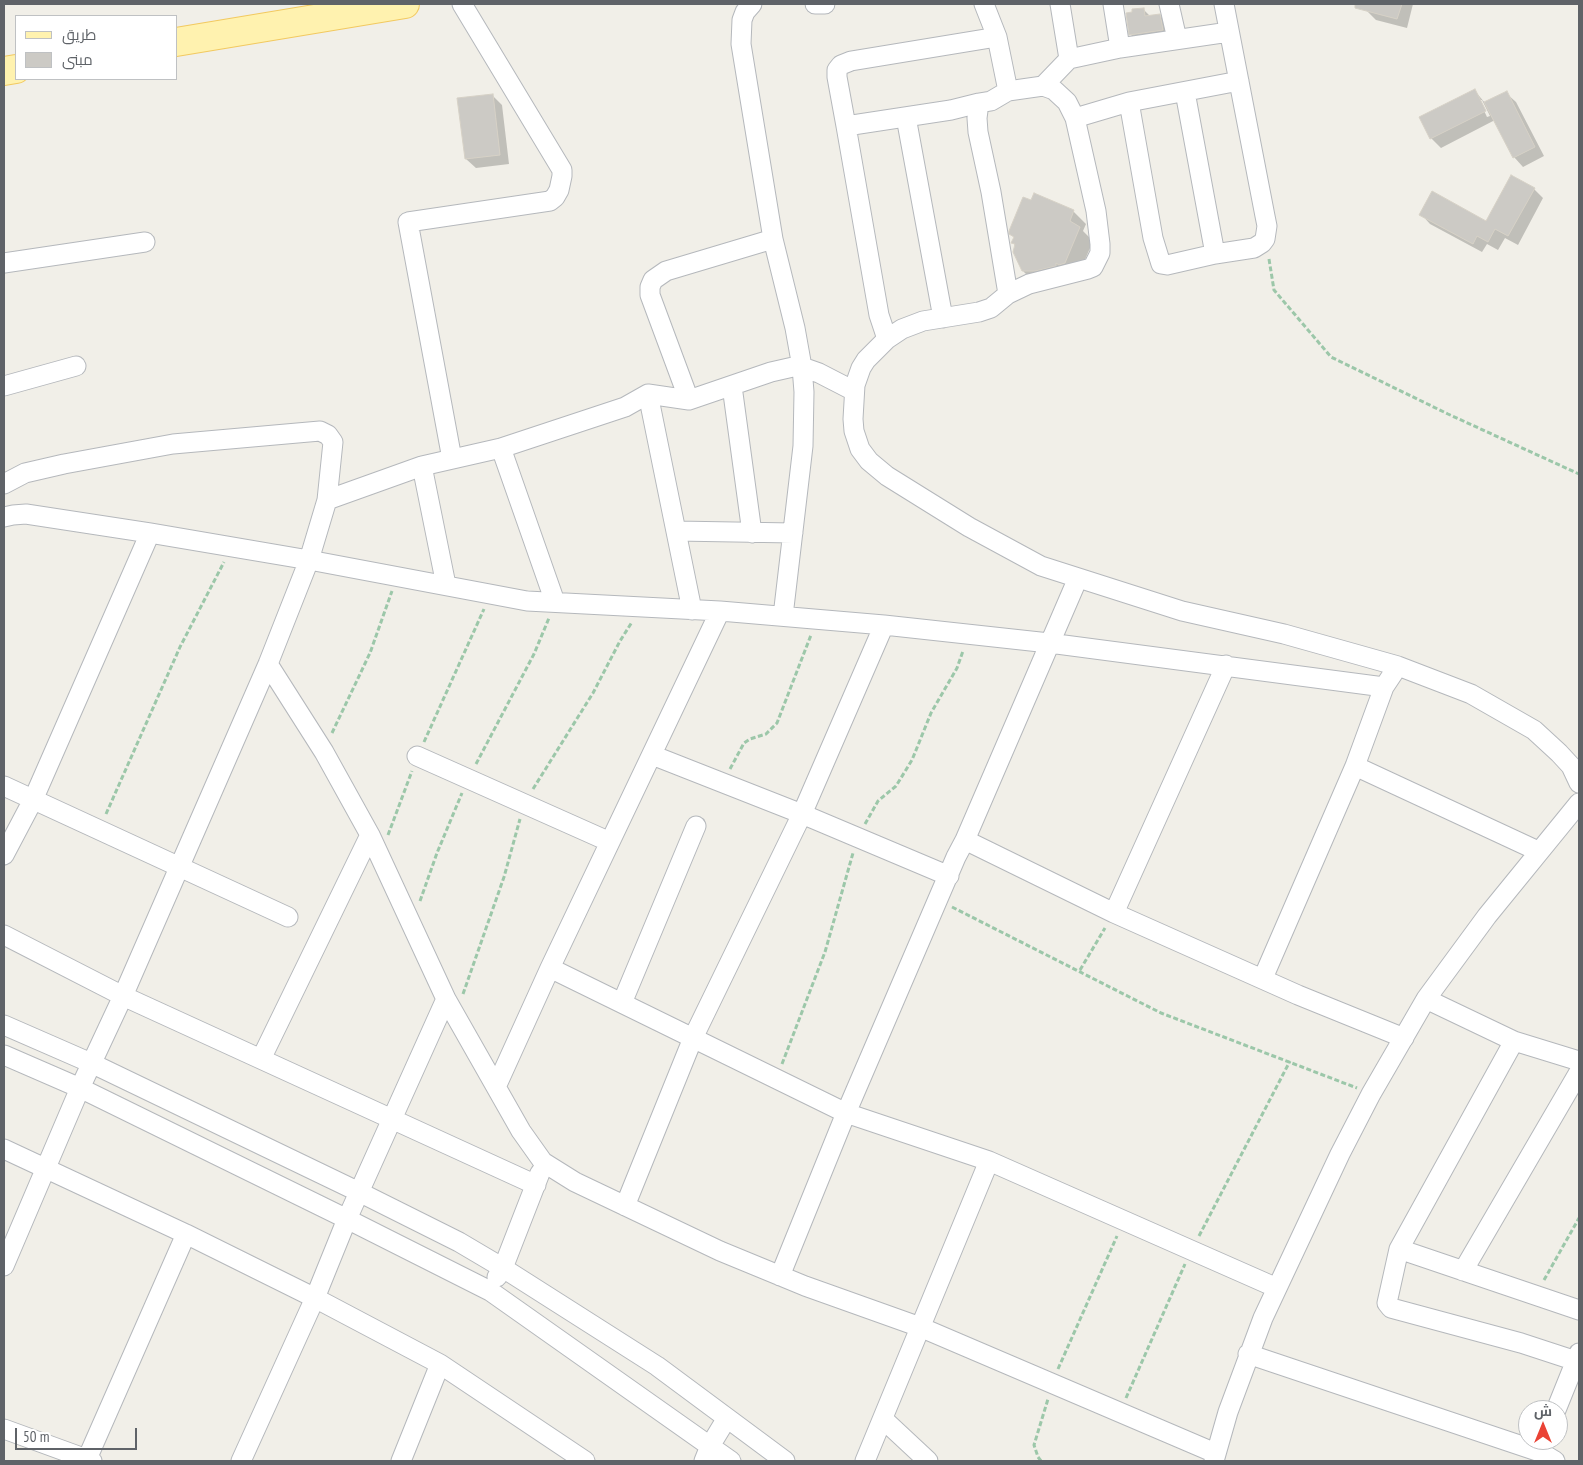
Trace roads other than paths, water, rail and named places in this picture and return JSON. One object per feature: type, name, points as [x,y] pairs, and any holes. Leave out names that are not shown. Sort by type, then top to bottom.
[{"type":"main road","points":[[178,42],[405,4]]},
{"type":"street","points":[[452,459],[408,222],[550,201],[559,190],[562,176],[562,170],[462,4]]},
{"type":"street","points":[[752,4],[745,12],[742,20],[741,44],[746,84],[773,239],[795,328],[802,367],[804,392],[803,446],[783,616]]},
{"type":"street","points":[[815,4],[825,4]]},
{"type":"street","points":[[984,4],[997,36],[1008,91]]},
{"type":"street","points":[[1060,4],[1069,59]]},
{"type":"street","points":[[1113,4],[1120,48]]},
{"type":"street","points":[[1169,4],[1177,39]]},
{"type":"street","points":[[1129,102],[1153,238],[1162,264],[1173,264],[1215,254],[1254,248],[1262,243],[1265,239],[1267,226],[1224,4]]},
{"type":"street","points":[[1043,86],[1069,59],[1120,48],[1229,32]]},
{"type":"street","points":[[887,339],[879,315],[837,70],[841,65],[851,60],[997,36]]},
{"type":"street","points":[[1075,118],[1129,102],[1239,81]]},
{"type":"street","points":[[846,126],[951,110],[991,101],[1008,91],[1043,86],[1054,90],[1067,102],[1075,118],[1096,211],[1100,253],[1093,267],[1029,284],[1008,294],[990,308],[979,312],[923,321],[902,329],[887,339],[866,360],[861,368],[854,391],[853,419],[860,449],[869,461],[887,476],[970,527],[1041,566],[1182,610],[1284,634],[1398,666],[1471,694],[1534,730],[1559,752],[1570,766],[1579,783]]},
{"type":"street","points":[[1185,92],[1215,254]]},
{"type":"street","points":[[978,103],[978,132],[991,192],[1008,294]]},
{"type":"street","points":[[906,118],[943,318]]},
{"type":"street","points":[[690,400],[650,295],[652,280],[666,271],[773,239]]},
{"type":"street","points":[[4,263],[146,242]]},
{"type":"street","points":[[4,386],[76,366]]},
{"type":"street","points":[[327,500],[422,466],[501,448],[625,407],[648,394],[690,400],[771,372],[785,368],[802,367],[828,377],[854,391]]},
{"type":"street","points":[[732,386],[752,533]]},
{"type":"street","points":[[648,394],[692,610]]},
{"type":"street","points":[[4,484],[25,474],[64,464],[164,446],[320,431],[328,435],[333,442],[327,500],[309,560],[268,664],[124,996],[80,1088],[4,1266]]},
{"type":"street","points":[[501,448],[555,602]]},
{"type":"street","points":[[422,466],[446,585]]},
{"type":"street","points":[[4,517],[26,514],[150,533],[398,576],[527,601],[720,611],[884,625],[1049,643],[1384,687]]},
{"type":"street","points":[[676,531],[793,533]]},
{"type":"street","points":[[4,855],[33,800],[150,533]]},
{"type":"street","points":[[780,1276],[846,1113],[1078,578]]},
{"type":"street","points":[[496,1087],[550,968],[720,611]]},
{"type":"street","points":[[625,1206],[693,1038],[802,814],[884,625]]},
{"type":"street","points":[[268,664],[324,752],[370,835],[446,999],[521,1131],[543,1162],[575,1182],[720,1251],[780,1276],[920,1327],[1120,1412],[1215,1457],[1248,1354],[1263,1318],[1340,1154],[1371,1094],[1426,1000],[1488,916],[1579,803]]},
{"type":"street","points":[[1114,913],[1226,665]]},
{"type":"street","points":[[1263,978],[1356,766],[1384,687],[1398,666]]},
{"type":"street","points":[[652,755],[802,814],[949,876]]},
{"type":"street","points":[[417,756],[610,842]]},
{"type":"street","points":[[1356,766],[1538,852]]},
{"type":"street","points":[[4,786],[178,868],[288,917]]},
{"type":"street","points":[[622,1003],[696,826]]},
{"type":"street","points":[[261,1059],[370,835]]},
{"type":"street","points":[[965,840],[1114,913],[1298,995],[1404,1038]]},
{"type":"street","points":[[4,935],[124,996],[536,1185]]},
{"type":"street","points":[[550,968],[846,1113],[988,1161],[1277,1288]]},
{"type":"street","points":[[241,1461],[316,1298],[347,1219],[446,999]]},
{"type":"street","points":[[1426,1000],[1514,1041],[1579,1061]]},
{"type":"street","points":[[4,1025],[91,1063],[459,1242],[657,1366],[786,1461]]},
{"type":"street","points":[[1514,1041],[1399,1249],[1387,1299],[1391,1308],[1578,1357],[1566,1400]]},
{"type":"street","points":[[4,1055],[80,1088],[490,1291],[707,1454],[731,1461]]},
{"type":"street","points":[[1464,1271],[1579,1072]]},
{"type":"street","points":[[4,1149],[186,1234],[316,1298],[440,1364],[559,1454],[585,1461]]},
{"type":"street","points":[[865,1461],[988,1161]]},
{"type":"street","points":[[490,1291],[503,1268],[536,1185],[543,1162]]},
{"type":"street","points":[[4,1429],[90,1460],[186,1234]]},
{"type":"street","points":[[1399,1249],[1579,1310]]},
{"type":"street","points":[[1248,1354],[1546,1451]]},
{"type":"street","points":[[401,1461],[440,1364]]},
{"type":"street","points":[[707,1454],[727,1418]]},
{"type":"street","points":[[883,1419],[928,1461]]}]
